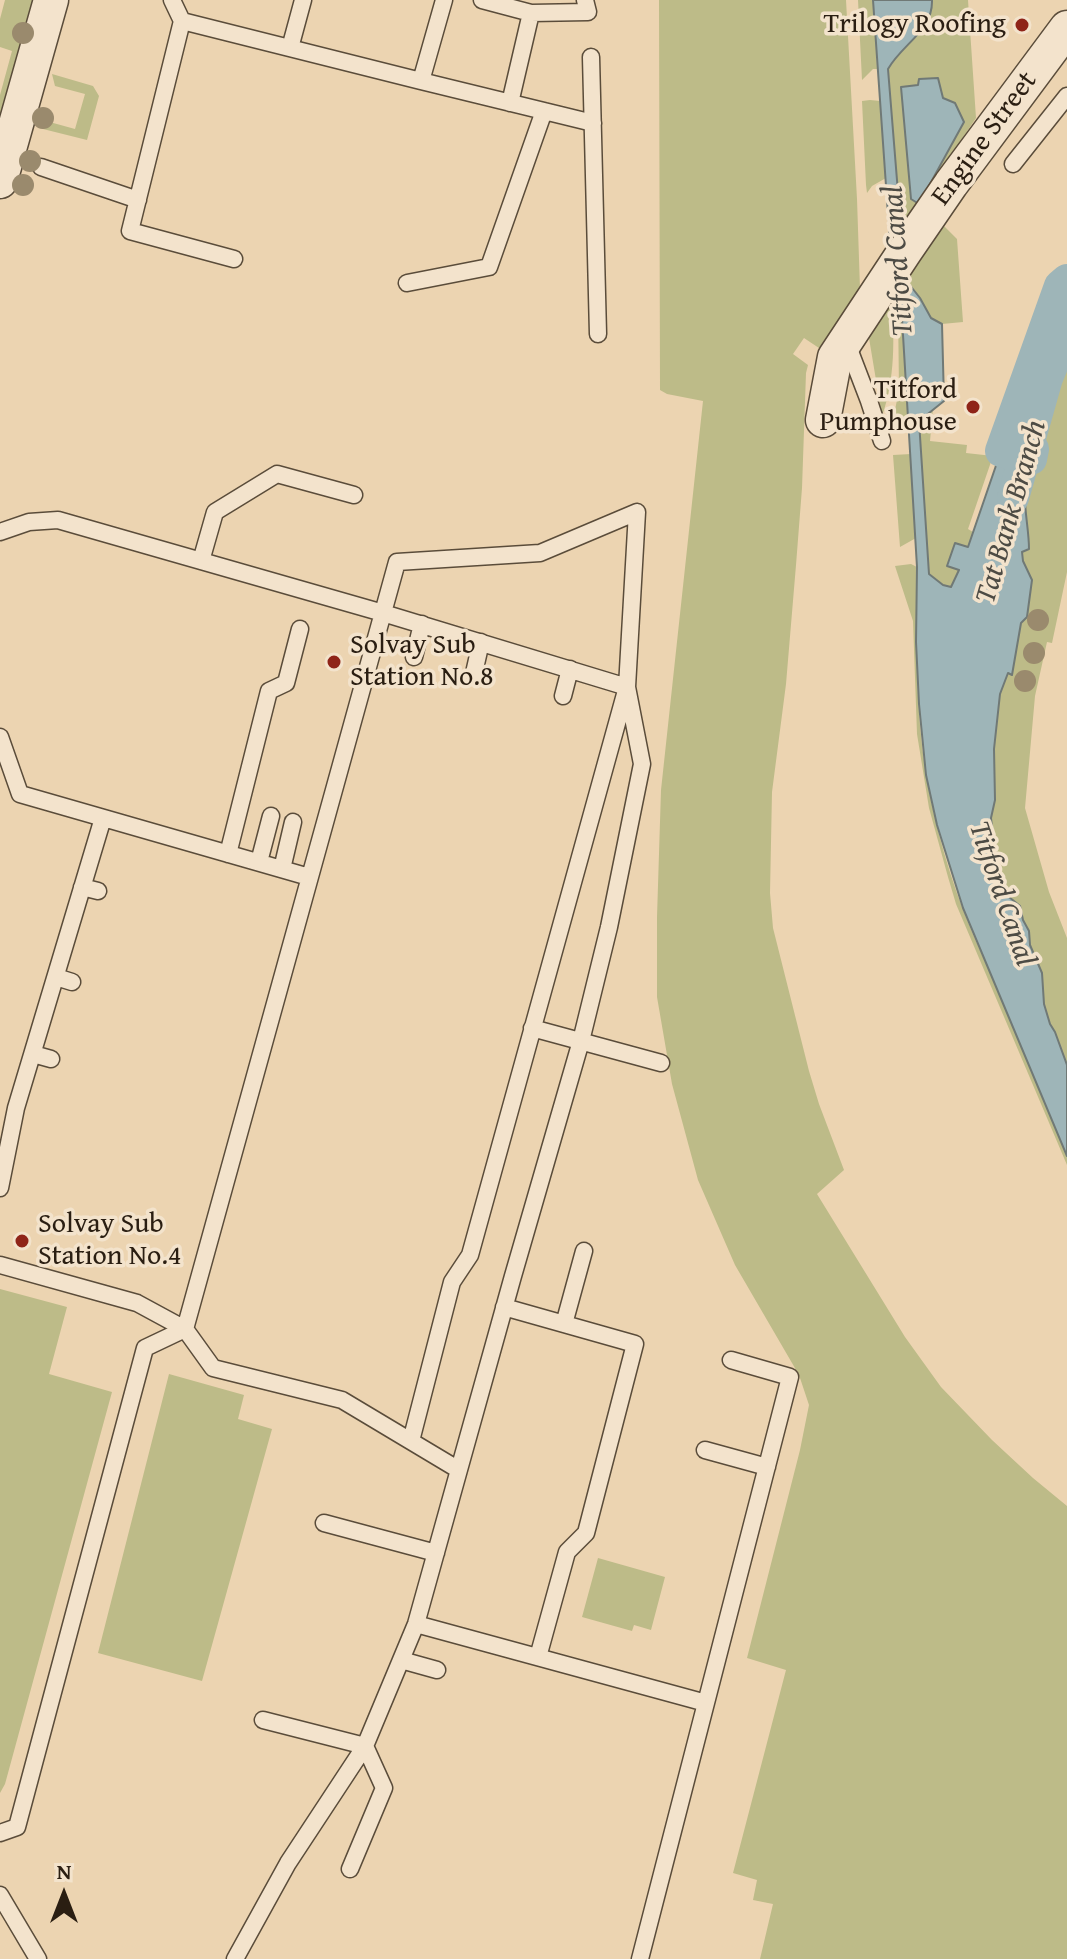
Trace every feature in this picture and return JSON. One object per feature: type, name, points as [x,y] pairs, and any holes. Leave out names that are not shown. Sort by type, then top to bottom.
[{"type":"street","points":[[0,181],[51,0]]},
{"type":"street","name":"Engine Street","points":[[846,339],[951,184],[1067,28]]},
{"type":"street","points":[[823,420],[835,357],[846,339]]},
{"type":"lane","points":[[172,0],[182,21],[130,231],[234,259]]},
{"type":"lane","points":[[290,48],[303,0]]},
{"type":"lane","points":[[421,81],[444,0]]},
{"type":"lane","points":[[482,0],[531,13],[588,12],[585,0]]},
{"type":"lane","points":[[510,103],[531,13]]},
{"type":"lane","points":[[182,21],[593,123]]},
{"type":"lane","points":[[591,57],[598,334]]},
{"type":"lane","points":[[1013,164],[1067,96]]},
{"type":"lane","points":[[407,283],[489,267],[544,111]]},
{"type":"lane","points":[[41,167],[138,200]]},
{"type":"lane","points":[[846,339],[882,441]]},
{"type":"lane","points":[[201,561],[215,512],[277,474],[354,495]]},
{"type":"lane","points":[[0,1833],[17,1827],[145,1348],[185,1329],[397,562],[540,553],[637,512],[627,687],[642,764],[609,927],[581,1041],[416,1624],[365,1746],[288,1863],[235,1959]]},
{"type":"lane","points":[[0,532],[29,522],[58,520],[422,624],[627,687]]},
{"type":"lane","points":[[414,657],[422,624]]},
{"type":"lane","points":[[228,854],[269,691],[286,683],[300,629]]},
{"type":"lane","points":[[474,673],[481,642]]},
{"type":"lane","points":[[563,696],[570,669]]},
{"type":"lane","points":[[411,1441],[452,1282],[470,1255],[500,1126],[572,859],[627,687]]},
{"type":"lane","points":[[0,737],[20,794],[309,877]]},
{"type":"lane","points":[[259,862],[271,816]]},
{"type":"lane","points":[[0,1188],[16,1108],[56,977],[90,889],[103,818]]},
{"type":"lane","points":[[282,869],[293,822]]},
{"type":"lane","points":[[56,977],[72,982]]},
{"type":"lane","points":[[530,1021],[581,1041],[661,1063]]},
{"type":"lane","points":[[33,1054],[51,1059]]},
{"type":"lane","points":[[564,1324],[584,1251]]},
{"type":"lane","points":[[0,1265],[137,1303],[185,1329],[213,1368],[342,1400],[459,1470]]},
{"type":"lane","points":[[504,1307],[635,1344],[586,1533],[567,1552],[538,1657]]},
{"type":"lane","points":[[640,1959],[790,1377],[731,1360]]},
{"type":"lane","points":[[705,1450],[767,1467]]},
{"type":"lane","points":[[324,1523],[436,1553]]},
{"type":"lane","points":[[416,1624],[706,1703]]},
{"type":"lane","points":[[401,1660],[437,1670]]},
{"type":"lane","points":[[673,1713],[678,1695]]},
{"type":"lane","points":[[263,1720],[365,1746]]},
{"type":"lane","points":[[350,1869],[384,1788],[365,1746]]},
{"type":"lane","points":[[0,1895],[38,1959]]},
{"type":"shaded area","points":[[5,0],[39,0],[0,140],[0,95],[12,51],[0,47],[0,19]]},
{"type":"shaded area","points":[[659,0],[846,0],[860,289],[819,348],[804,338],[793,354],[808,365],[802,488],[786,684],[772,792],[770,893],[773,928],[809,1071],[844,1170],[817,1194],[905,1337],[941,1387],[992,1440],[1067,1506],[1067,1959],[760,1959],[773,1904],[753,1900],[757,1880],[733,1873],[786,1670],[747,1658],[809,1405],[799,1375],[735,1265],[698,1180],[672,1084],[657,997],[661,790],[703,401],[660,390]]},
{"type":"shaded area","points":[[858,0],[875,0],[877,69],[862,80]]},
{"type":"shaded area","points":[[932,0],[968,0],[976,118],[901,230],[888,69],[928,20]]},
{"type":"shaded area","points":[[52,74],[93,86],[99,96],[87,140],[39,128],[46,121],[75,129],[85,94],[55,86]]},
{"type":"shaded area","points":[[862,101],[880,101],[886,178],[867,193]]},
{"type":"shaded area","points":[[944,226],[957,239],[963,322],[942,324],[931,319],[905,279]]},
{"type":"shaded area","points":[[891,299],[893,358],[882,416],[868,332]]},
{"type":"shaded area","points":[[901,302],[909,420],[891,430],[899,390],[898,309]]},
{"type":"shaded area","points":[[1067,330],[1067,572],[1052,643],[1047,642],[1035,696],[1025,808],[1049,892],[1067,938],[1067,1091],[980,860],[1021,465],[1047,378]]},
{"type":"shaded area","points":[[933,408],[930,441],[967,445],[966,453],[993,456],[968,529],[973,532],[968,547],[955,543],[947,565],[959,570],[951,587],[929,574],[919,421]]},
{"type":"shaded area","points":[[911,454],[916,538],[900,547],[893,455]]},
{"type":"shaded area","points":[[911,564],[917,567],[917,671],[922,748],[939,834],[964,913],[1067,1156],[1067,1165],[956,904],[929,808],[917,734],[913,621],[895,566]]},
{"type":"shaded area","points":[[0,1289],[67,1307],[49,1374],[112,1392],[0,1793]]},
{"type":"shaded area","points":[[169,1374],[244,1395],[238,1419],[272,1429],[202,1681],[98,1653]]},
{"type":"shaded area","points":[[598,1558],[665,1577],[651,1630],[634,1625],[632,1631],[582,1617]]},
{"type":"water","name":"Titford Canal","points":[[873,0],[932,0],[928,20],[888,69],[905,279],[931,318],[942,324],[944,401],[919,421],[929,574],[951,587],[959,570],[947,566],[955,543],[968,547],[1001,451],[1031,459],[1025,481],[1029,549],[1022,552],[1032,580],[1027,617],[1021,623],[1012,675],[1008,673],[1000,694],[994,749],[995,800],[991,818],[998,879],[1009,897],[1020,906],[1029,931],[1030,945],[1042,973],[1044,1004],[1067,1065],[1067,1156],[963,908],[937,825],[926,775],[919,704],[917,567],[901,302],[890,243]]},
{"type":"water","points":[[938,78],[943,98],[955,103],[964,122],[919,204],[911,199],[901,87],[918,85],[919,79]]},
{"type":"waterway","points":[[1033,449],[1031,459],[1001,451],[1060,286],[1067,280]]},
{"type":"waterway","name":"Tat Bank Branch","points":[[1013,498],[1047,378],[1067,330]]},
{"type":"place","name":"Trilogy Roofing","points":[[1022,25]]},
{"type":"place","name":"Titford Pumphouse","points":[[973,407]]},
{"type":"place","name":"Solvay Sub Station No.8","points":[[334,662]]},
{"type":"place","name":"Solvay Sub Station No.4","points":[[22,1241]]}]
